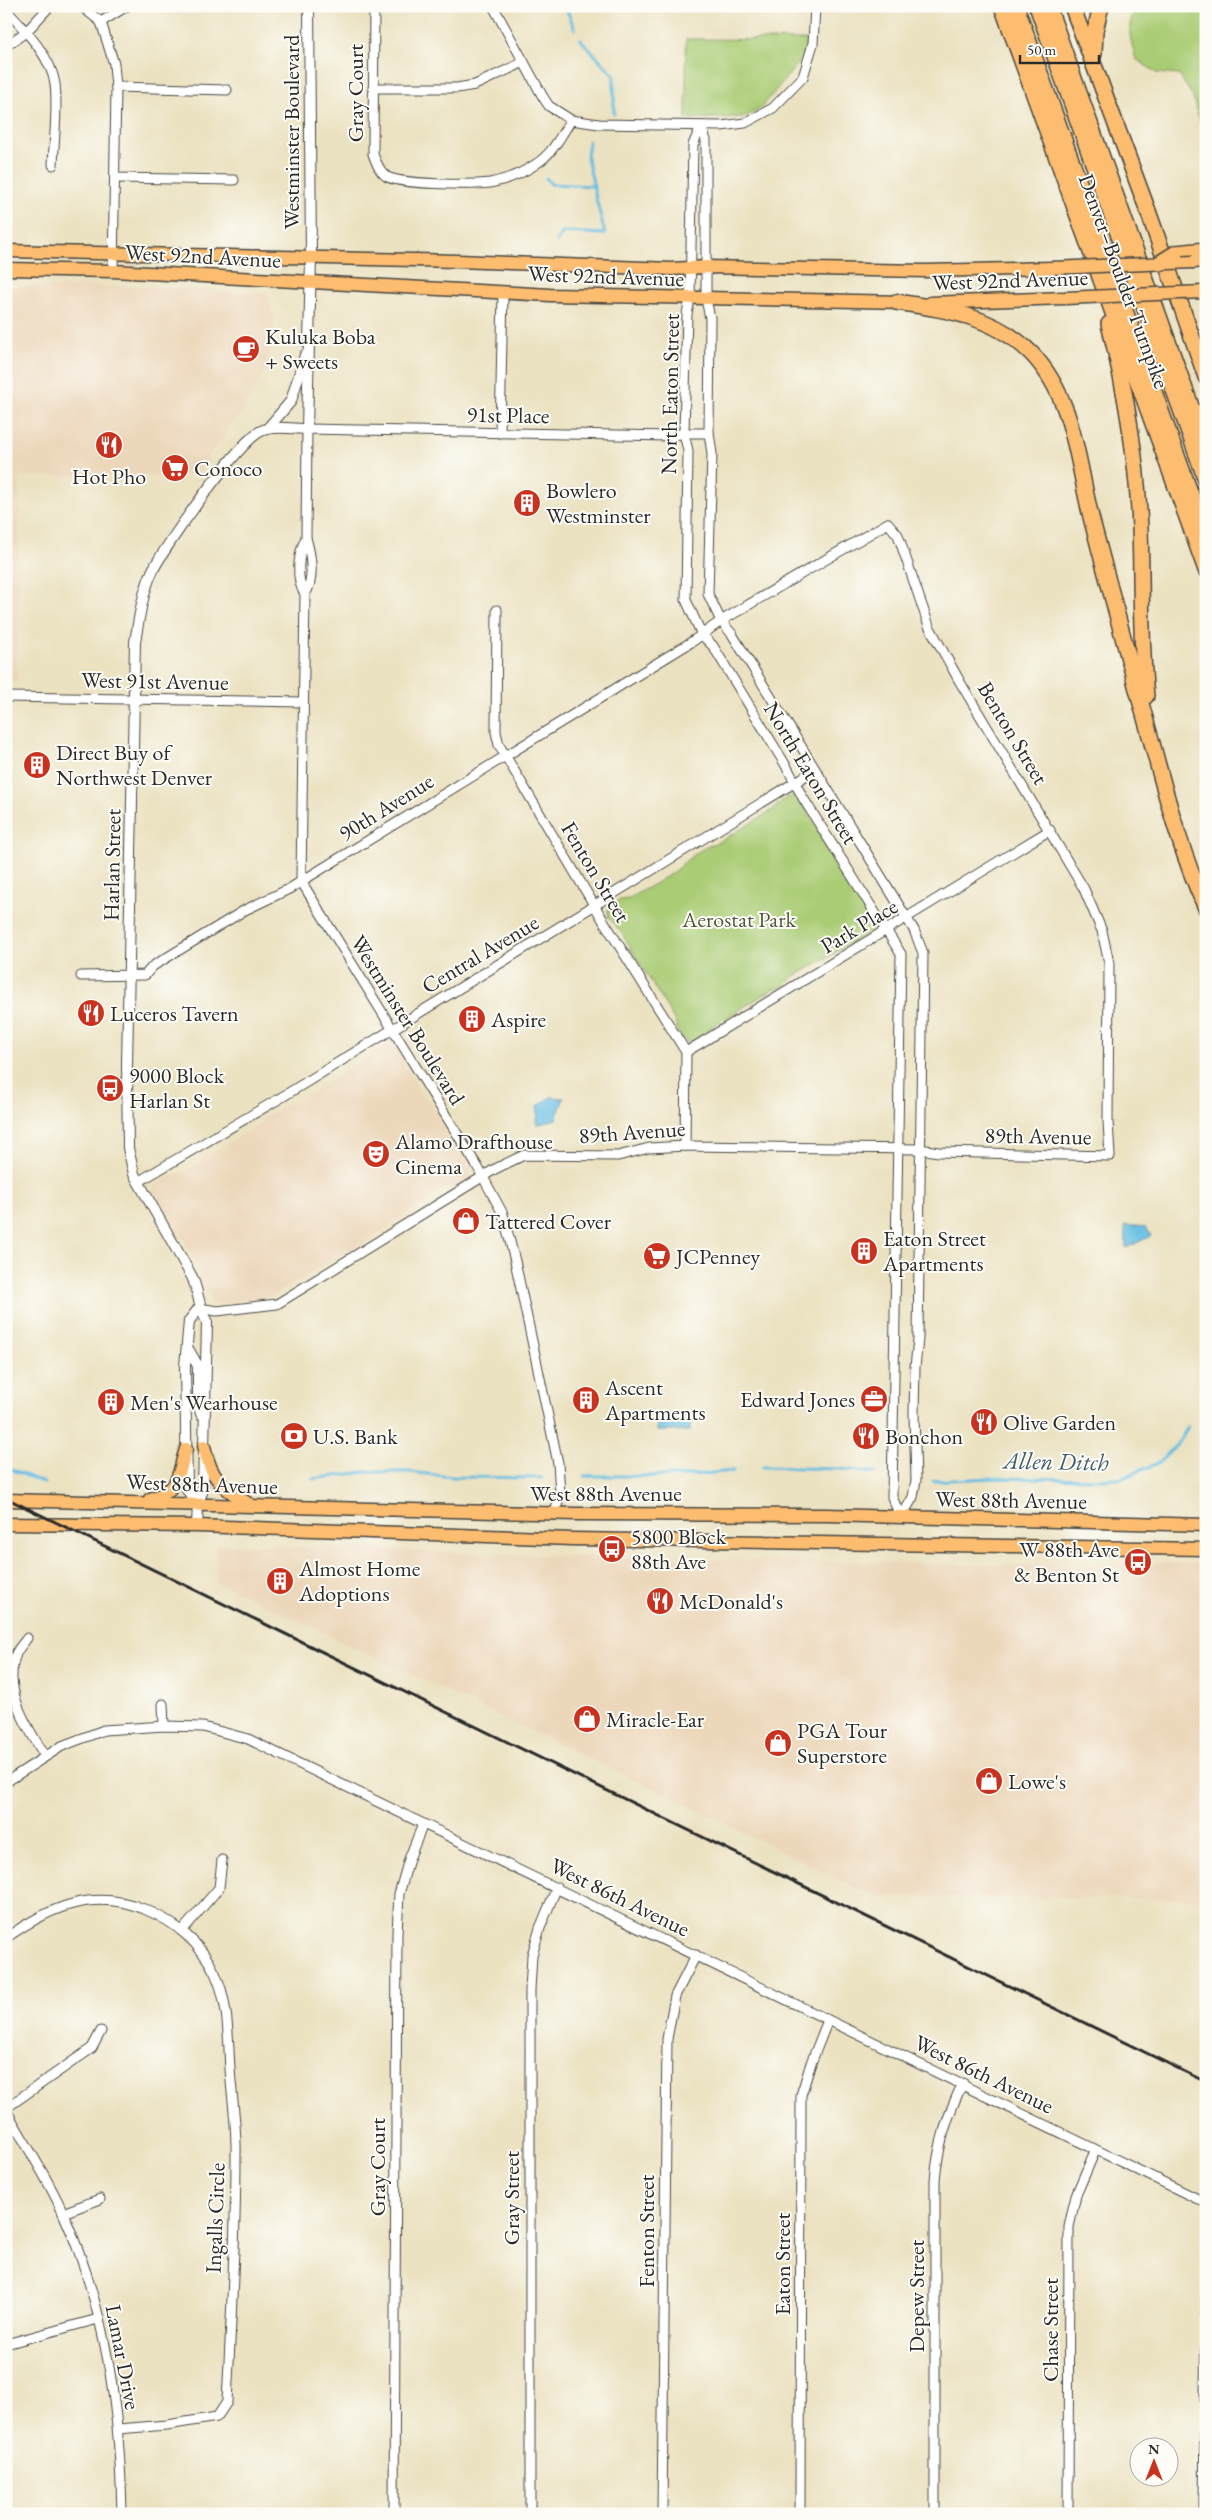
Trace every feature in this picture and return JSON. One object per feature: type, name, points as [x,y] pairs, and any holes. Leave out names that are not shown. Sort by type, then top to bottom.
[{"type":"highway","name":"Denver–Boulder Turnpike","points":[[1002,6],[1206,570]]},
{"type":"highway","points":[[1016,6],[1206,537]]},
{"type":"highway","points":[[1037,6],[1206,480]]},
{"type":"highway","name":"Denver–Boulder Turnpike","points":[[1048,6],[1206,448]]},
{"type":"highway","points":[[1072,6],[1096,68],[1206,377]]},
{"type":"highway","points":[[1096,68],[1094,39],[1101,6]]},
{"type":"highway","points":[[1079,219],[1115,348],[1132,435],[1140,527],[1145,686],[1162,779]]},
{"type":"highway","points":[[1160,263],[1176,254],[1206,250]]},
{"type":"highway","points":[[896,302],[950,311],[992,324],[1012,336],[1032,354],[1057,388],[1071,426],[1091,518],[1162,779],[1185,855],[1206,908]]},
{"type":"main road","name":"West 92nd Avenue","points":[[6,251],[311,257],[672,268],[926,271],[1206,261]]},
{"type":"main road","name":"West 92nd Avenue","points":[[6,269],[113,271],[502,292],[690,299],[965,303],[1204,292]]},
{"type":"main road","points":[[204,1446],[208,1467],[221,1486],[251,1506]]},
{"type":"main road","points":[[140,1502],[164,1495],[178,1482],[186,1449]]},
{"type":"main road","name":"West 88th Avenue","points":[[6,1500],[198,1503],[555,1514],[747,1514],[1206,1525]]},
{"type":"main road","name":"West 88th Avenue","points":[[6,1524],[197,1526],[572,1539],[1206,1548]]},
{"type":"street","points":[[6,46],[26,32],[50,6]]},
{"type":"street","points":[[81,6],[101,22],[111,49],[116,87],[113,271]]},
{"type":"street","points":[[101,22],[127,6]]},
{"type":"street","name":"Westminster Boulevard","points":[[308,342],[311,257],[309,6]]},
{"type":"street","name":"Gray Court","points":[[374,6],[373,154],[377,166],[386,176],[404,182],[460,183],[489,183],[514,176],[535,165],[553,151],[571,120]]},
{"type":"street","points":[[493,6],[549,106],[571,120],[599,124],[701,126],[745,122],[773,108],[803,77],[813,44],[816,6]]},
{"type":"street","points":[[6,10],[26,32],[43,56],[55,83],[53,165]]},
{"type":"street","points":[[373,88],[457,88],[475,85],[524,62]]},
{"type":"street","points":[[116,87],[227,90]]},
{"type":"street","name":"North Eaton Street","points":[[701,126],[693,145],[692,267],[687,314],[684,433],[688,451],[685,592],[689,607],[702,635],[713,646],[899,950],[902,960],[899,1137],[896,1149],[892,1497],[901,1518]]},
{"type":"street","name":"North Eaton Street","points":[[701,126],[706,140],[706,299],[710,318],[709,433],[712,454],[708,594],[721,621],[732,634],[920,941],[924,960],[921,1137],[919,1149],[918,1339],[914,1414],[916,1480],[913,1497],[901,1518]]},
{"type":"street","points":[[115,178],[234,180]]},
{"type":"street","points":[[500,433],[502,292]]},
{"type":"street","points":[[301,881],[305,594],[300,588],[300,550],[306,538],[308,342]]},
{"type":"street","name":"Harlan Street","points":[[197,1526],[198,1503],[203,1490],[207,1322],[199,1308],[198,1290],[138,1182],[128,1148],[128,977],[136,642],[142,605],[152,572],[186,519],[242,448],[253,436],[268,428],[285,411],[291,401],[308,342]]},
{"type":"street","points":[[268,428],[307,429]]},
{"type":"street","name":"91st Place","points":[[307,429],[672,436],[684,433],[709,433]]},
{"type":"street","name":"Benton Street","points":[[721,621],[888,523],[898,535],[929,626],[960,682],[1050,830],[1094,909],[1102,931],[1109,962],[1108,1121],[1110,1156]]},
{"type":"street","name":"Fenton Street","points":[[497,610],[496,732],[504,756],[594,906],[686,1052]]},
{"type":"street","name":"90th Avenue","points":[[81,976],[128,977],[145,975],[153,966],[238,914],[301,881],[702,635],[721,621]]},
{"type":"street","name":"West 91st Avenue","points":[[6,697],[303,702]]},
{"type":"street","name":"Central Avenue","points":[[138,1182],[392,1030],[816,770]]},
{"type":"street","name":"Park Place","points":[[686,1052],[1050,830]]},
{"type":"street","name":"Westminster Boulevard","points":[[301,881],[483,1177],[502,1214],[534,1349],[558,1463],[560,1493],[555,1514]]},
{"type":"street","points":[[684,1146],[686,1052]]},
{"type":"street","name":"89th Avenue","points":[[199,1308],[219,1311],[277,1304],[483,1177],[524,1155],[618,1156],[649,1148],[684,1146],[919,1149],[939,1152],[1110,1156]]},
{"type":"street","points":[[198,1503],[187,1490],[186,1449],[189,1321],[199,1308]]},
{"type":"street","points":[[187,1346],[198,1366],[198,1402],[204,1427]]},
{"type":"street","points":[[27,1638],[16,1653],[13,1672],[15,1695],[22,1720],[45,1756]]},
{"type":"street","points":[[163,1704],[164,1726]]},
{"type":"street","name":"West 86th Avenue","points":[[6,1782],[45,1756],[88,1734],[121,1728],[203,1727],[248,1739],[556,1886],[828,2020],[963,2083],[1096,2151],[1206,2203]]},
{"type":"street","name":"Gray Court","points":[[394,2514],[397,1933],[399,1894],[408,1859],[423,1824]]},
{"type":"street","points":[[182,1931],[219,1888],[222,1860]]},
{"type":"street","name":"Gray Street","points":[[530,2514],[530,1990],[532,1955],[556,1886]]},
{"type":"street","name":"Ingalls Circle","points":[[6,1938],[47,1912],[62,1906],[98,1900],[136,1906],[162,1917],[182,1931],[197,1945],[215,1973],[226,2013],[236,2154],[227,2402],[217,2417],[167,2425],[118,2429]]},
{"type":"street","name":"Fenton Street","points":[[662,2514],[667,2039],[675,1996],[696,1955]]},
{"type":"street","name":"Eaton Street","points":[[800,2514],[802,2095],[811,2063],[828,2020]]},
{"type":"street","points":[[6,2109],[92,2048],[101,2032]]},
{"type":"street","name":"Depew Street","points":[[935,2514],[935,2180],[943,2131],[952,2105],[963,2083]]},
{"type":"street","name":"Lamar Drive","points":[[6,2109],[63,2213],[83,2266],[108,2356],[118,2429],[122,2514]]},
{"type":"street","name":"Chase Street","points":[[1068,2514],[1069,2227],[1076,2195],[1096,2151]]},
{"type":"street","points":[[63,2213],[100,2199]]},
{"type":"street","points":[[1204,2514],[1206,2296]]},
{"type":"street","points":[[6,2344],[98,2319]]},
{"type":"shaded area","points":[[140,286],[267,294],[275,317],[268,366],[243,410],[195,475],[20,476],[17,682],[6,682],[6,287]]},
{"type":"shaded area","points":[[387,1043],[394,1044],[398,1048],[403,1063],[421,1094],[430,1102],[438,1116],[439,1123],[471,1170],[471,1178],[456,1187],[446,1189],[387,1226],[366,1243],[348,1250],[271,1297],[244,1299],[236,1303],[218,1305],[212,1303],[200,1276],[200,1269],[164,1204],[158,1201],[153,1192],[154,1187],[170,1176],[178,1175],[260,1124],[265,1117],[286,1104],[298,1101],[371,1056],[376,1049]]},
{"type":"shaded area","points":[[215,1544],[590,1557],[990,1565],[1206,1563],[1206,1899],[874,1896],[677,1800],[216,1582]]},
{"type":"green space","points":[[1138,6],[1206,6],[1206,124],[1203,130],[1192,95],[1179,75],[1157,73],[1136,59],[1130,25]]},
{"type":"green space","points":[[686,39],[807,40],[801,60],[760,109],[744,117],[686,119]]},
{"type":"green space","name":"Aerostat Park","points":[[792,795],[799,798],[874,921],[875,929],[792,978],[783,987],[773,989],[708,1029],[693,1042],[687,1042],[678,1032],[675,1021],[621,932],[608,917],[608,909],[620,900],[628,899],[660,880],[698,852],[721,841],[774,809],[780,802]]},
{"type":"water","points":[[551,1097],[564,1098],[556,1119],[537,1125],[538,1106]]},
{"type":"water","points":[[1125,1225],[1146,1227],[1151,1236],[1126,1248]]},
{"type":"water","name":"Ascent Apartments","points":[[657,1415],[690,1415],[690,1431],[657,1431]]},
{"type":"waterway","points":[[565,6],[575,29]]},
{"type":"waterway","points":[[580,39],[614,75],[614,114]]},
{"type":"waterway","points":[[589,141],[587,158],[594,187]]},
{"type":"waterway","points":[[546,178],[551,184],[593,186],[605,234],[563,232],[557,241]]},
{"type":"waterway","name":"Allen Ditch","points":[[933,1481],[991,1478],[1120,1479],[1158,1463],[1175,1447],[1188,1427]]},
{"type":"waterway","points":[[6,1467],[44,1483]]},
{"type":"waterway","points":[[763,1467],[840,1469],[875,1473]]},
{"type":"waterway","points":[[584,1476],[683,1476],[733,1471]]},
{"type":"waterway","points":[[313,1479],[365,1472],[409,1472],[453,1477],[542,1478]]},
{"type":"railway","points":[[6,1498],[1206,2082]]},
{"type":"place","name":"Kuluka Boba + Sweets","points":[[246,349]]},
{"type":"place","name":"Hot Pho","points":[[109,445]]},
{"type":"place","name":"Conoco","points":[[175,468]]},
{"type":"place","name":"Bowlero Westminster","points":[[527,503]]},
{"type":"place","name":"Direct Buy of Northwest Denver","points":[[37,765]]},
{"type":"place","name":"Luceros Tavern","points":[[91,1013]]},
{"type":"place","name":"Aspire","points":[[472,1019]]},
{"type":"place","name":"9000 Block Harlan St","points":[[110,1088]]},
{"type":"place","name":"Alamo Drafthouse Cinema","points":[[376,1154]]},
{"type":"place","name":"Tattered Cover","points":[[466,1221]]},
{"type":"place","name":"Eaton Street Apartments","points":[[864,1251]]},
{"type":"place","name":"JCPenney","points":[[657,1256]]},
{"type":"place","name":"Edward Jones","points":[[874,1399]]},
{"type":"place","name":"Ascent Apartments","points":[[586,1400]]},
{"type":"place","name":"Men's Wearhouse","points":[[111,1402]]},
{"type":"place","name":"Olive Garden","points":[[984,1422]]},
{"type":"place","name":"U.S. Bank","points":[[294,1436]]},
{"type":"place","name":"Bonchon","points":[[866,1436]]},
{"type":"place","name":"5800 Block 88th Ave","points":[[612,1549]]},
{"type":"place","name":"W 88th Ave & Benton St","points":[[1138,1562]]},
{"type":"place","name":"Almost Home Adoptions","points":[[280,1581]]},
{"type":"place","name":"McDonald's","points":[[660,1601]]},
{"type":"place","name":"Miracle-Ear","points":[[587,1719]]},
{"type":"place","name":"PGA Tour Superstore","points":[[778,1743]]},
{"type":"place","name":"Lowe's","points":[[989,1781]]}]
